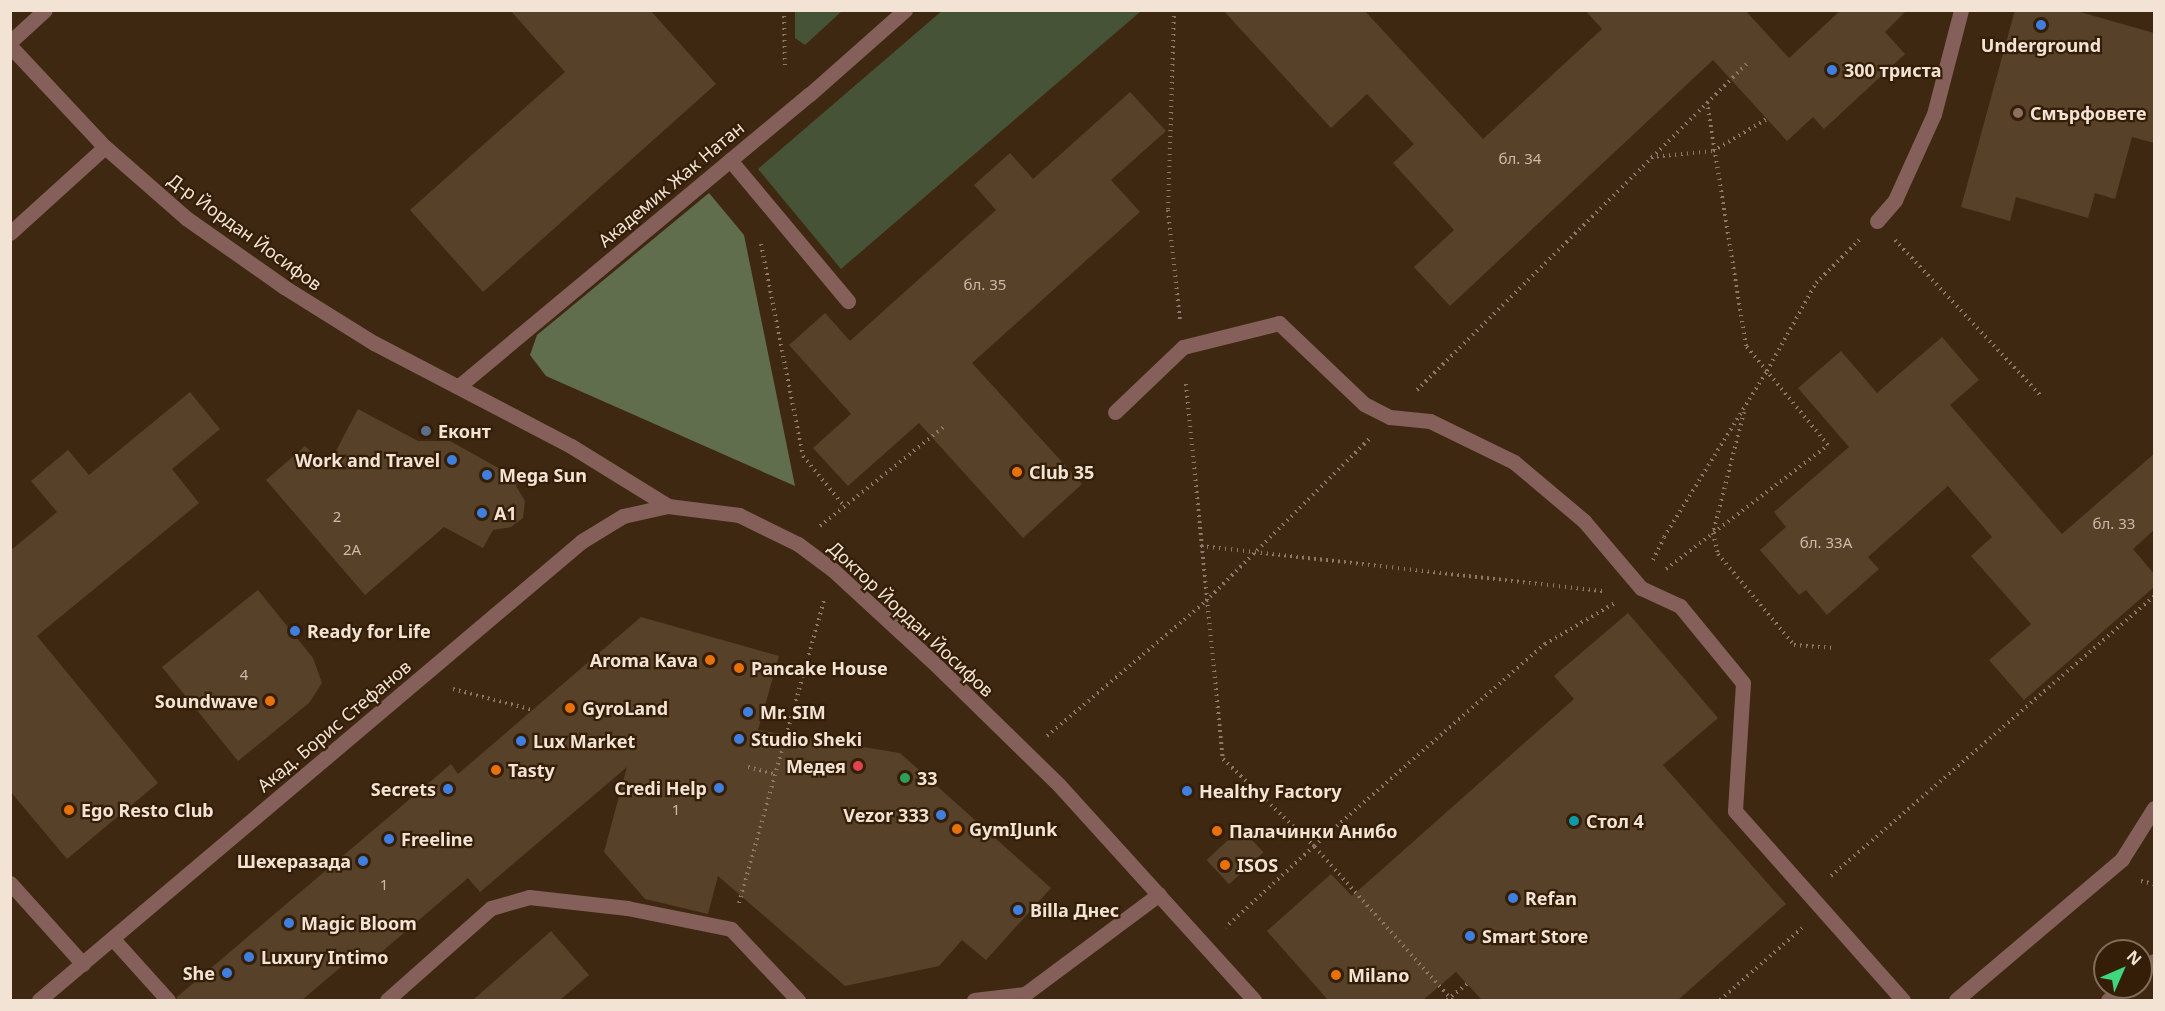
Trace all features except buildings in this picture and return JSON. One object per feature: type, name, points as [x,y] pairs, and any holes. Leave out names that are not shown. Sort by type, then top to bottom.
[{"type":"street","points":[[10,44],[45,10]]},
{"type":"street","name":"Академик Жак Натан","points":[[459,386],[730,160],[905,10]]},
{"type":"street","points":[[1877,221],[1895,200],[1934,114],[1961,10]]},
{"type":"street","name":"Д-р Йордан Йосифов","points":[[10,44],[105,147],[186,218],[284,287],[374,343],[459,386]]},
{"type":"street","points":[[10,233],[105,147]]},
{"type":"street","points":[[730,160],[848,301]]},
{"type":"street","points":[[1115,412],[1183,348],[1279,323],[1364,404],[1390,417],[1430,421],[1514,462],[1584,521],[1641,588],[1680,606],[1743,682],[1735,811],[1902,1000]]},
{"type":"street","name":"Доктор Йордан Йосифов","points":[[459,386],[571,446],[668,506],[739,515],[798,543],[833,570],[1026,753],[1159,894],[1254,1000]]},
{"type":"street","name":"Акад. Борис Стефанов","points":[[39,1000],[582,541],[623,516],[668,506]]},
{"type":"street","points":[[1956,1000],[2122,859],[2154,808]]},
{"type":"street","points":[[10,882],[83,964]]},
{"type":"street","points":[[974,1000],[1025,994],[1159,894]]},
{"type":"street","points":[[387,1000],[491,908],[529,897],[627,908],[731,929],[798,1000]]},
{"type":"street","points":[[113,939],[168,1000]]},
{"type":"path","points":[[784,10],[785,65]]},
{"type":"path","points":[[1174,10],[1168,210],[1223,759],[1314,846],[1450,1000],[1467,984]]},
{"type":"path","points":[[1437,371],[1747,63]]},
{"type":"path","points":[[1206,946],[1314,846],[1545,644],[1641,588],[1827,445],[1746,346],[1713,151],[1707,102]]},
{"type":"path","points":[[1651,158],[1713,151],[1767,119]]},
{"type":"path","points":[[1641,588],[1664,537],[1767,371],[1816,284],[1877,221],[2043,398]]},
{"type":"path","points":[[769,285],[803,456],[844,506]]},
{"type":"path","points":[[1745,406],[1713,533],[1718,554],[1794,645],[1834,648]]},
{"type":"path","points":[[798,543],[945,426]]},
{"type":"path","points":[[1026,753],[1206,601],[1364,443]]},
{"type":"path","points":[[1201,546],[1611,592],[1641,588]]},
{"type":"path","points":[[731,929],[833,570]]},
{"type":"path","points":[[1809,895],[2154,596]]},
{"type":"path","points":[[418,680],[533,710]]},
{"type":"path","points":[[748,767],[775,774]]},
{"type":"path","points":[[1720,1000],[1822,910]]},
{"type":"green space","points":[[795,10],[842,11],[805,45],[795,38]]},
{"type":"green space","points":[[943,10],[1141,11],[841,269],[758,169]]},
{"type":"green space","points":[[709,193],[744,235],[795,486],[546,376],[530,355],[537,335]]},
{"type":"place","name":"Underground","points":[[2041,25]]},
{"type":"place","name":"300 триста","points":[[1832,70]]},
{"type":"place","name":"Смърфовете","points":[[2018,113]]},
{"type":"place","name":"Еконт","points":[[426,431]]},
{"type":"place","name":"Work and Travel","points":[[452,460]]},
{"type":"place","name":"Club 35","points":[[1017,472]]},
{"type":"place","name":"Mega Sun","points":[[487,475]]},
{"type":"place","name":"A1","points":[[482,513]]},
{"type":"place","name":"Ready for Life","points":[[295,631]]},
{"type":"place","name":"Aroma Kava","points":[[710,660]]},
{"type":"place","name":"Pancake House","points":[[739,668]]},
{"type":"place","name":"Soundwave","points":[[270,701]]},
{"type":"place","name":"GyroLand","points":[[570,708]]},
{"type":"place","name":"Mr. SIM","points":[[748,712]]},
{"type":"place","name":"Studio Sheki","points":[[739,739]]},
{"type":"place","name":"Lux Market","points":[[521,741]]},
{"type":"place","name":"Медея","points":[[858,766]]},
{"type":"place","name":"Tasty","points":[[496,770]]},
{"type":"place","name":"33","points":[[905,778]]},
{"type":"place","name":"Credi Help","points":[[719,788]]},
{"type":"place","name":"Secrets","points":[[448,789]]},
{"type":"place","name":"Healthy Factory","points":[[1187,791]]},
{"type":"place","name":"Ego Resto Club","points":[[69,810]]},
{"type":"place","name":"Vezor 333","points":[[941,815]]},
{"type":"place","name":"Стол 4","points":[[1574,821]]},
{"type":"place","name":"GymIJunk","points":[[957,829]]},
{"type":"place","name":"Палачинки Анибо","points":[[1217,831]]},
{"type":"place","name":"Freeline","points":[[389,839]]},
{"type":"place","name":"Шехеразада","points":[[363,861]]},
{"type":"place","name":"ISOS","points":[[1225,865]]},
{"type":"place","name":"Refan","points":[[1513,898]]},
{"type":"place","name":"Billa Днес","points":[[1018,910]]},
{"type":"place","name":"Magic Bloom","points":[[289,923]]},
{"type":"place","name":"Smart Store","points":[[1470,936]]},
{"type":"place","name":"Luxury Intimo","points":[[249,957]]},
{"type":"place","name":"She","points":[[227,973]]},
{"type":"place","name":"Milano","points":[[1336,975]]}]
